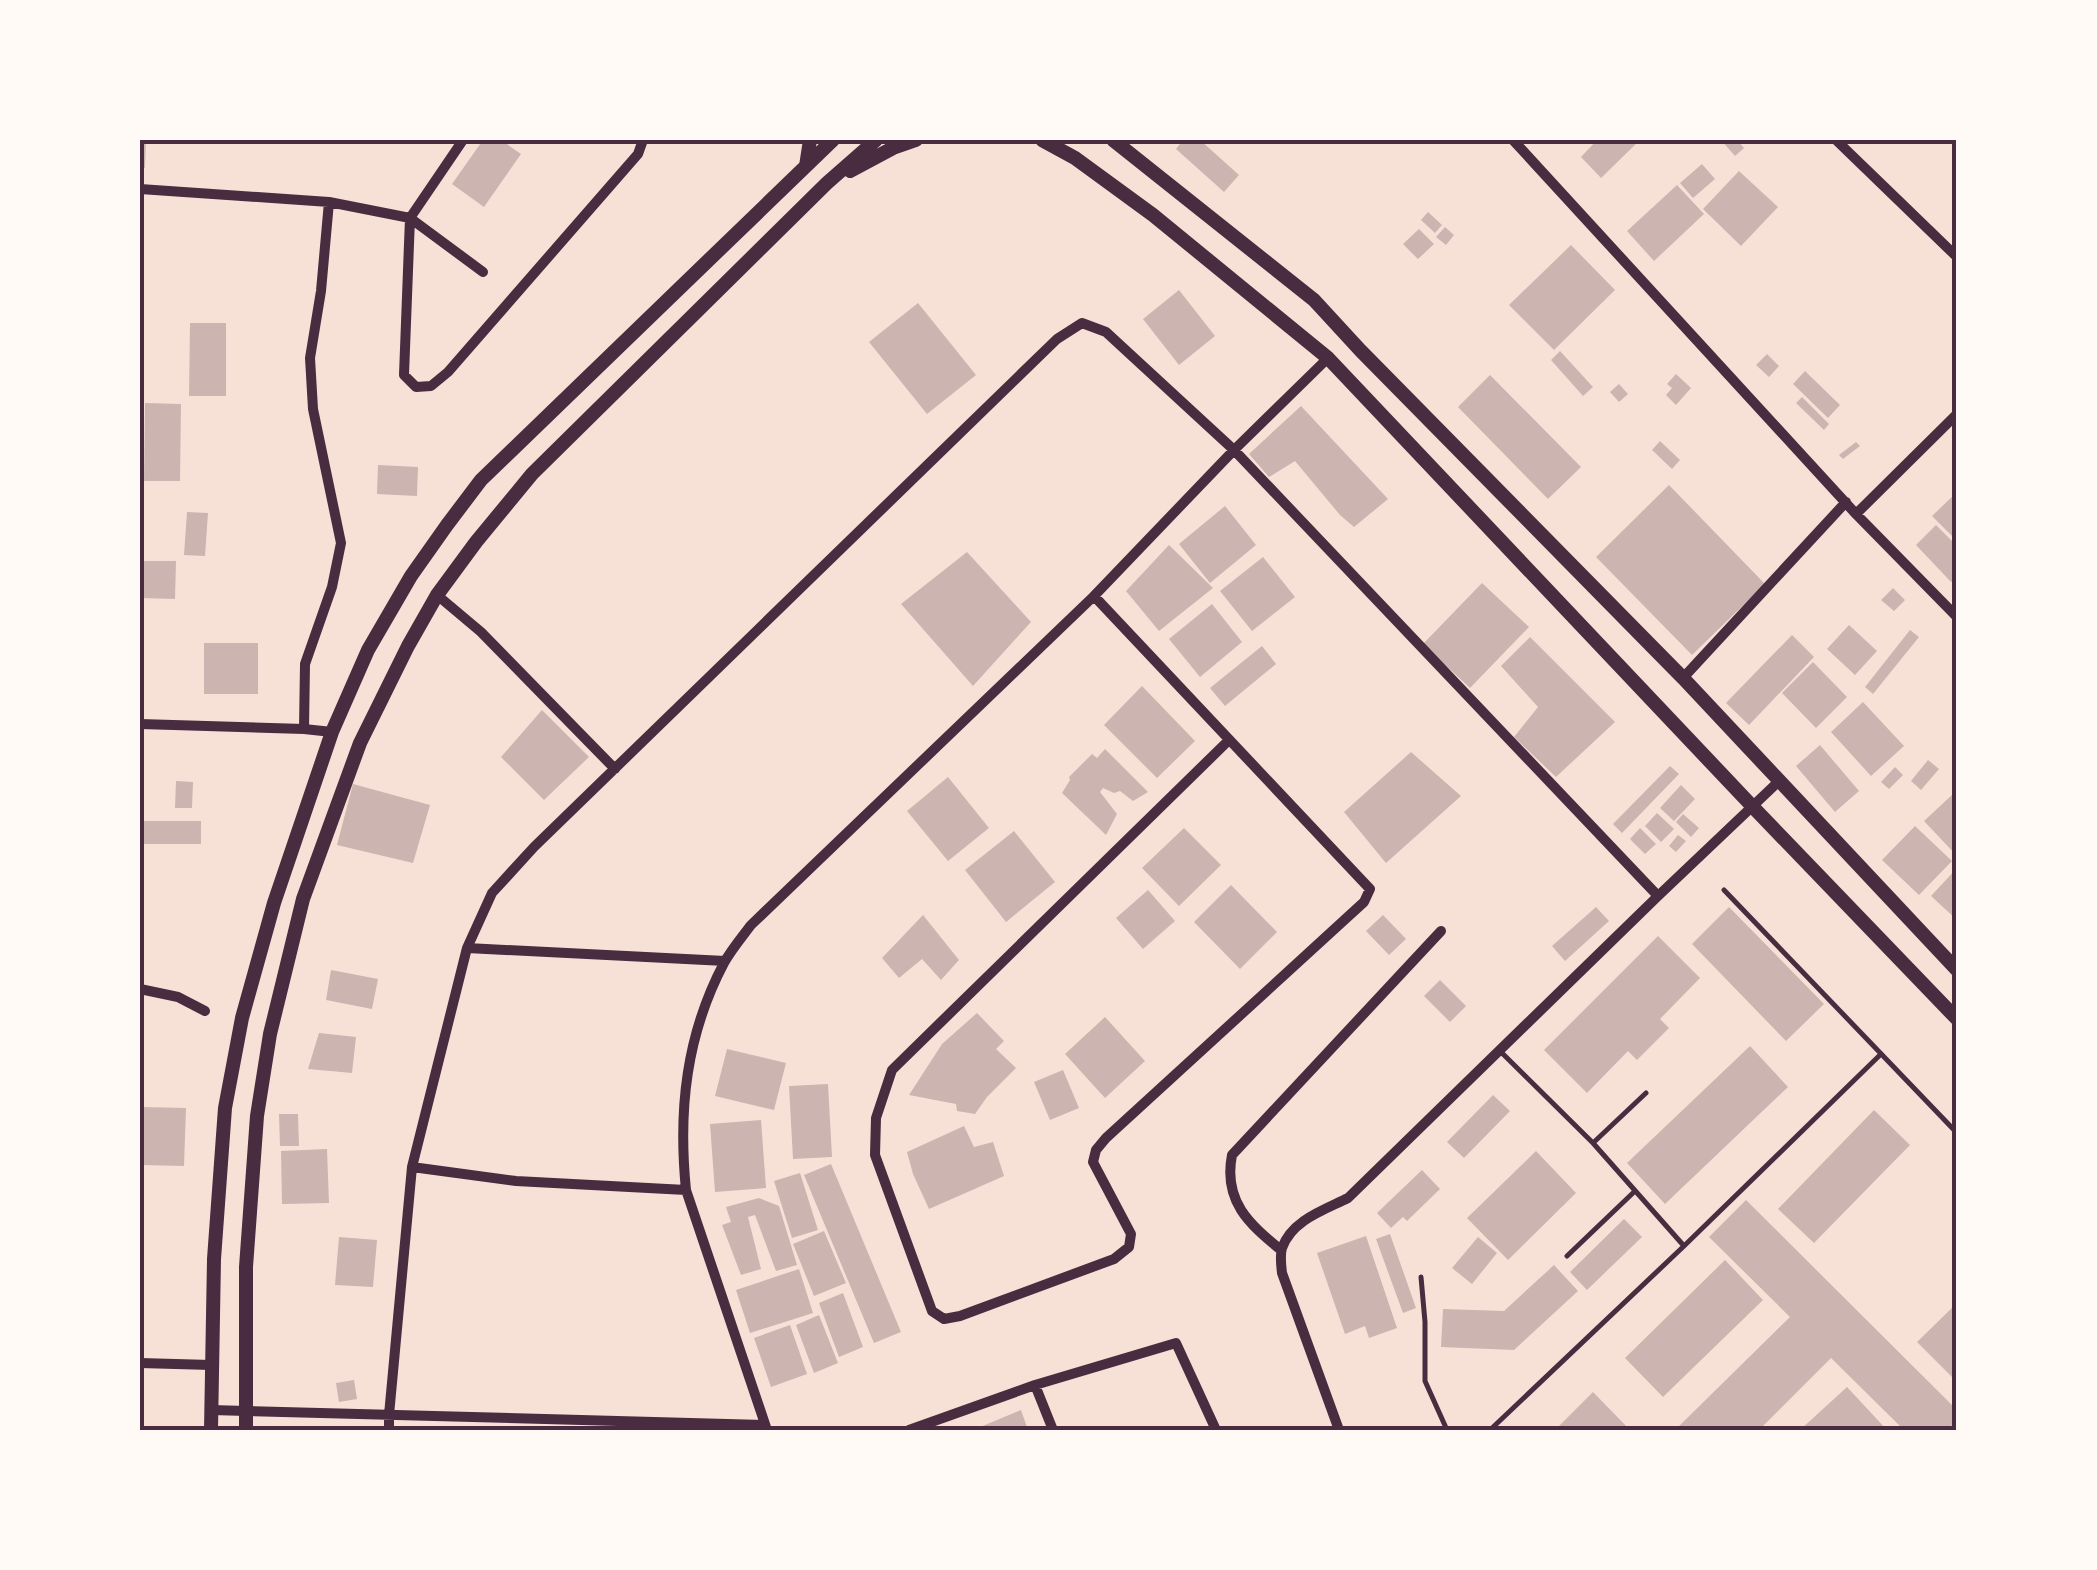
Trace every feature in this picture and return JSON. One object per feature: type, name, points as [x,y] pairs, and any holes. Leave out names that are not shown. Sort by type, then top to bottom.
[{"type":"main road","points":[[806,166],[810,140]]},
{"type":"main road","points":[[212,1430],[214,1259],[225,1108],[242,1018],[274,903],[332,732],[368,650],[411,576],[482,480],[833,140]]},
{"type":"main road","points":[[246,1430],[246,1267],[257,1116],[275,1015],[303,899],[360,744],[437,595],[532,474],[827,183],[876,140]]},
{"type":"main road","points":[[827,183],[916,140]]},
{"type":"main road","points":[[1042,140],[1075,158],[1153,215],[1328,358],[1957,1019]]},
{"type":"main road","points":[[1112,140],[1314,300],[1683,678],[1957,970]]},
{"type":"street","points":[[464,140],[410,218],[404,375],[416,388],[431,386],[448,372],[638,154],[643,140]]},
{"type":"street","points":[[1513,140],[1856,514],[1957,617]]},
{"type":"street","points":[[1836,140],[1957,257]]},
{"type":"street","points":[[140,189],[329,202],[410,218],[483,272]]},
{"type":"street","points":[[304,729],[305,664],[332,587],[342,543],[313,410],[310,358],[329,202]]},
{"type":"street","points":[[390,1430],[412,1167],[467,948],[492,893],[534,847],[1057,339],[1082,323],[1106,332],[1234,450],[1658,896]]},
{"type":"street","points":[[211,1410],[766,1427],[686,1190],[682,1149],[692,1042],[725,961],[751,925],[1094,596],[1328,358]]},
{"type":"street","points":[[1856,514],[1957,414]]},
{"type":"street","points":[[1683,678],[1846,502]]},
{"type":"street","points":[[437,595],[482,632],[615,768]]},
{"type":"street","points":[[1094,596],[1370,889],[1364,902],[1096,1150],[1093,1162],[1130,1234],[1129,1247],[1114,1259],[944,1319],[932,1311],[875,1155],[876,1118],[892,1070],[1228,741]]},
{"type":"street","points":[[140,724],[332,732]]},
{"type":"street","points":[[1339,1430],[1282,1273],[1281,1250],[1290,1233],[1305,1219],[1348,1198],[1779,781]]},
{"type":"street","points":[[1281,1250],[1255,1229],[1236,1202],[1230,1167],[1232,1155],[1441,931]]},
{"type":"street","points":[[467,948],[725,961]]},
{"type":"street","points":[[140,990],[178,997],[205,1011]]},
{"type":"street","points":[[412,1167],[516,1180],[686,1190]]},
{"type":"street","points":[[909,1430],[1035,1385],[1176,1343],[1216,1430]]},
{"type":"street","points":[[140,1364],[212,1364]]},
{"type":"street","points":[[1035,1385],[1053,1430]]},
{"type":"lane","points":[[1724,890],[1957,1133]]},
{"type":"lane","points":[[1501,1051],[1593,1143],[1684,1246]]},
{"type":"lane","points":[[1490,1430],[1881,1054]]},
{"type":"lane","points":[[1593,1143],[1646,1094]]},
{"type":"lane","points":[[1567,1256],[1635,1191]]},
{"type":"lane","points":[[1420,1277],[1426,1380],[1446,1430]]},
{"type":"building","points":[[140,140],[146,140],[145,168],[140,167]]},
{"type":"building","points":[[483,140],[501,140],[521,154],[484,207],[452,184]]},
{"type":"building","points":[[1183,140],[1200,140],[1239,175],[1224,192],[1176,149]]},
{"type":"building","points":[[1597,140],[1640,140],[1601,178],[1581,157]]},
{"type":"building","points":[[1721,140],[1737,140],[1744,148],[1735,156]]},
{"type":"building","points":[[1702,164],[1715,179],[1693,198],[1680,183]]},
{"type":"building","points":[[1739,171],[1778,207],[1741,246],[1703,209]]},
{"type":"building","points":[[1677,185],[1704,214],[1654,261],[1627,231]]},
{"type":"building","points":[[1428,212],[1442,225],[1435,233],[1421,220]]},
{"type":"building","points":[[1445,227],[1454,235],[1446,245],[1436,237]]},
{"type":"building","points":[[1419,229],[1434,244],[1418,259],[1403,244]]},
{"type":"building","points":[[1571,245],[1615,290],[1554,350],[1509,305]]},
{"type":"building","points":[[1179,290],[1215,336],[1179,365],[1143,319]]},
{"type":"building","points":[[918,303],[976,375],[927,414],[869,342]]},
{"type":"building","points":[[190,323],[226,323],[226,396],[189,396]]},
{"type":"building","points":[[1560,351],[1593,387],[1583,396],[1551,360]]},
{"type":"building","points":[[1767,354],[1779,366],[1769,377],[1756,365]]},
{"type":"building","points":[[1805,371],[1840,405],[1828,418],[1793,384]]},
{"type":"building","points":[[1676,374],[1691,388],[1676,405],[1666,395],[1672,388],[1667,384]]},
{"type":"building","points":[[1490,375],[1581,467],[1548,499],[1458,407]]},
{"type":"building","points":[[1619,384],[1628,394],[1619,402],[1610,392]]},
{"type":"building","points":[[1802,397],[1829,424],[1824,430],[1796,403]]},
{"type":"building","points":[[145,403],[181,404],[180,481],[144,481]]},
{"type":"building","points":[[1301,406],[1388,499],[1354,527],[1295,461],[1269,477],[1249,454]]},
{"type":"building","points":[[1660,441],[1680,460],[1672,469],[1652,450]]},
{"type":"building","points":[[1856,442],[1860,446],[1843,459],[1839,455]]},
{"type":"building","points":[[378,465],[418,467],[417,496],[377,494]]},
{"type":"building","points":[[1669,485],[1765,584],[1692,655],[1596,557]]},
{"type":"building","points":[[1957,492],[1957,541],[1932,516]]},
{"type":"building","points":[[1225,506],[1256,545],[1210,583],[1179,544]]},
{"type":"building","points":[[187,512],[208,513],[205,556],[184,555]]},
{"type":"building","points":[[1936,525],[1957,546],[1957,576],[1951,582],[1916,545]]},
{"type":"building","points":[[1169,545],[1213,588],[1159,631],[1126,591]]},
{"type":"building","points":[[967,552],[1031,622],[973,686],[901,604]]},
{"type":"building","points":[[1263,557],[1295,597],[1252,631],[1220,591]]},
{"type":"building","points":[[140,561],[176,561],[175,599],[140,598]]},
{"type":"building","points":[[1482,583],[1529,627],[1470,688],[1423,644]]},
{"type":"building","points":[[1893,588],[1905,600],[1894,611],[1881,600]]},
{"type":"building","points":[[1212,604],[1242,642],[1200,677],[1169,639]]},
{"type":"building","points":[[1849,625],[1877,651],[1855,675],[1827,649]]},
{"type":"building","points":[[1910,630],[1919,637],[1873,694],[1865,687]]},
{"type":"building","points":[[1792,635],[1814,657],[1749,725],[1726,703]]},
{"type":"building","points":[[1530,637],[1615,722],[1556,777],[1514,737],[1538,707],[1501,666]]},
{"type":"building","points":[[204,643],[258,643],[258,694],[204,694]]},
{"type":"building","points":[[1262,646],[1276,664],[1225,706],[1210,688]]},
{"type":"building","points":[[1813,662],[1847,697],[1816,728],[1782,693]]},
{"type":"building","points":[[1142,686],[1195,741],[1157,778],[1104,725]]},
{"type":"building","points":[[1863,702],[1904,746],[1871,776],[1831,732]]},
{"type":"building","points":[[542,710],[589,757],[544,800],[501,757]]},
{"type":"building","points":[[1820,745],[1859,791],[1835,812],[1796,766]]},
{"type":"building","points":[[1105,749],[1148,792],[1133,801],[1120,791],[1114,793],[1103,788],[1100,792],[1117,814],[1106,835],[1062,793],[1069,777],[1092,754],[1097,758]]},
{"type":"building","points":[[1411,752],[1461,796],[1386,863],[1344,812]]},
{"type":"building","points":[[1928,760],[1939,769],[1921,790],[1911,781]]},
{"type":"building","points":[[1670,766],[1679,774],[1622,833],[1613,824]]},
{"type":"building","points":[[1895,767],[1903,775],[1889,789],[1881,782]]},
{"type":"building","points":[[948,777],[989,828],[948,861],[907,811]]},
{"type":"building","points":[[176,781],[193,782],[192,808],[175,808]]},
{"type":"building","points":[[353,784],[430,805],[413,863],[337,845]]},
{"type":"building","points":[[1681,785],[1695,799],[1674,821],[1660,808]]},
{"type":"building","points":[[1953,794],[1957,799],[1957,856],[1924,821]]},
{"type":"building","points":[[1657,813],[1674,829],[1661,842],[1645,826]]},
{"type":"building","points":[[1683,814],[1699,828],[1691,837],[1676,822]]},
{"type":"building","points":[[140,821],[201,821],[201,844],[140,844]]},
{"type":"building","points":[[1915,826],[1952,861],[1919,895],[1882,860]]},
{"type":"building","points":[[1184,828],[1221,865],[1179,906],[1142,868]]},
{"type":"building","points":[[1640,828],[1656,844],[1645,854],[1630,839]]},
{"type":"building","points":[[1014,831],[1055,882],[1006,922],[965,870]]},
{"type":"building","points":[[1678,835],[1686,841],[1676,852],[1669,846]]},
{"type":"building","points":[[1957,868],[1957,920],[1931,896]]},
{"type":"building","points":[[1231,885],[1277,932],[1240,969],[1194,922]]},
{"type":"building","points":[[1148,890],[1175,921],[1143,949],[1116,918]]},
{"type":"building","points":[[1596,907],[1609,921],[1565,961],[1552,946]]},
{"type":"building","points":[[1729,907],[1824,1004],[1786,1041],[1692,944]]},
{"type":"building","points":[[923,915],[959,960],[941,980],[922,959],[899,978],[882,958]]},
{"type":"building","points":[[1383,915],[1406,939],[1389,955],[1366,931]]},
{"type":"building","points":[[1658,936],[1700,978],[1660,1019],[1669,1028],[1637,1060],[1628,1051],[1587,1093],[1544,1050]]},
{"type":"building","points":[[331,970],[378,979],[372,1009],[326,1000]]},
{"type":"building","points":[[1440,980],[1466,1006],[1450,1022],[1424,996]]},
{"type":"building","points":[[977,1013],[1004,1041],[996,1049],[1016,1068],[975,1114],[957,1111],[956,1104],[909,1095],[942,1044]]},
{"type":"building","points":[[1105,1017],[1145,1061],[1105,1098],[1065,1054]]},
{"type":"building","points":[[319,1033],[356,1037],[352,1073],[308,1069]]},
{"type":"building","points":[[1750,1046],[1788,1087],[1665,1204],[1627,1163]]},
{"type":"building","points":[[727,1049],[786,1063],[774,1110],[715,1096]]},
{"type":"building","points":[[1063,1070],[1079,1108],[1050,1120],[1034,1082]]},
{"type":"building","points":[[828,1084],[832,1157],[793,1159],[789,1086]]},
{"type":"building","points":[[1493,1095],[1510,1111],[1464,1158],[1447,1142]]},
{"type":"building","points":[[140,1107],[186,1108],[184,1166],[140,1165]]},
{"type":"building","points":[[1874,1110],[1910,1145],[1814,1243],[1778,1209]]},
{"type":"building","points":[[279,1114],[298,1114],[299,1146],[280,1146]]},
{"type":"building","points":[[761,1120],[766,1188],[715,1192],[710,1124]]},
{"type":"building","points":[[964,1126],[974,1147],[993,1142],[1004,1176],[929,1209],[907,1152]]},
{"type":"building","points":[[327,1149],[329,1203],[282,1204],[281,1151]]},
{"type":"building","points":[[1536,1151],[1576,1193],[1508,1260],[1467,1218]]},
{"type":"building","points":[[831,1164],[901,1332],[874,1343],[804,1175]]},
{"type":"building","points":[[1422,1170],[1440,1189],[1407,1221],[1403,1217],[1391,1228],[1377,1213]]},
{"type":"building","points":[[800,1173],[818,1230],[792,1238],[774,1181]]},
{"type":"building","points":[[759,1198],[779,1206],[797,1265],[776,1271],[755,1215],[748,1217],[761,1269],[741,1275],[722,1225],[731,1222],[726,1207]]},
{"type":"building","points":[[1746,1200],[1957,1410],[1957,1420],[1947,1430],[1904,1430],[1831,1358],[1759,1430],[1675,1430],[1790,1317],[1709,1237]]},
{"type":"building","points":[[1624,1219],[1642,1237],[1587,1290],[1570,1272]]},
{"type":"building","points":[[824,1231],[846,1283],[814,1296],[793,1244]]},
{"type":"building","points":[[1390,1234],[1416,1308],[1403,1313],[1376,1239]]},
{"type":"building","points":[[1366,1236],[1397,1328],[1369,1338],[1365,1326],[1345,1334],[1317,1253]]},
{"type":"building","points":[[339,1237],[377,1240],[373,1287],[335,1285]]},
{"type":"building","points":[[1478,1237],[1497,1253],[1472,1284],[1452,1268]]},
{"type":"building","points":[[1725,1260],[1763,1300],[1663,1397],[1625,1358]]},
{"type":"building","points":[[1554,1265],[1578,1291],[1514,1350],[1441,1347],[1443,1309],[1504,1311]]},
{"type":"building","points":[[799,1269],[813,1313],[750,1333],[736,1290]]},
{"type":"building","points":[[843,1293],[863,1347],[839,1357],[819,1303]]},
{"type":"building","points":[[1957,1303],[1957,1378],[1955,1380],[1917,1342]]},
{"type":"building","points":[[819,1315],[838,1363],[814,1373],[796,1325]]},
{"type":"building","points":[[790,1325],[807,1374],[771,1387],[754,1338]]},
{"type":"building","points":[[354,1380],[357,1399],[339,1402],[336,1383]]},
{"type":"building","points":[[1847,1387],[1887,1430],[1800,1430]]},
{"type":"building","points":[[1593,1392],[1630,1430],[1555,1430]]},
{"type":"building","points":[[1021,1410],[1028,1430],[973,1430]]}]
